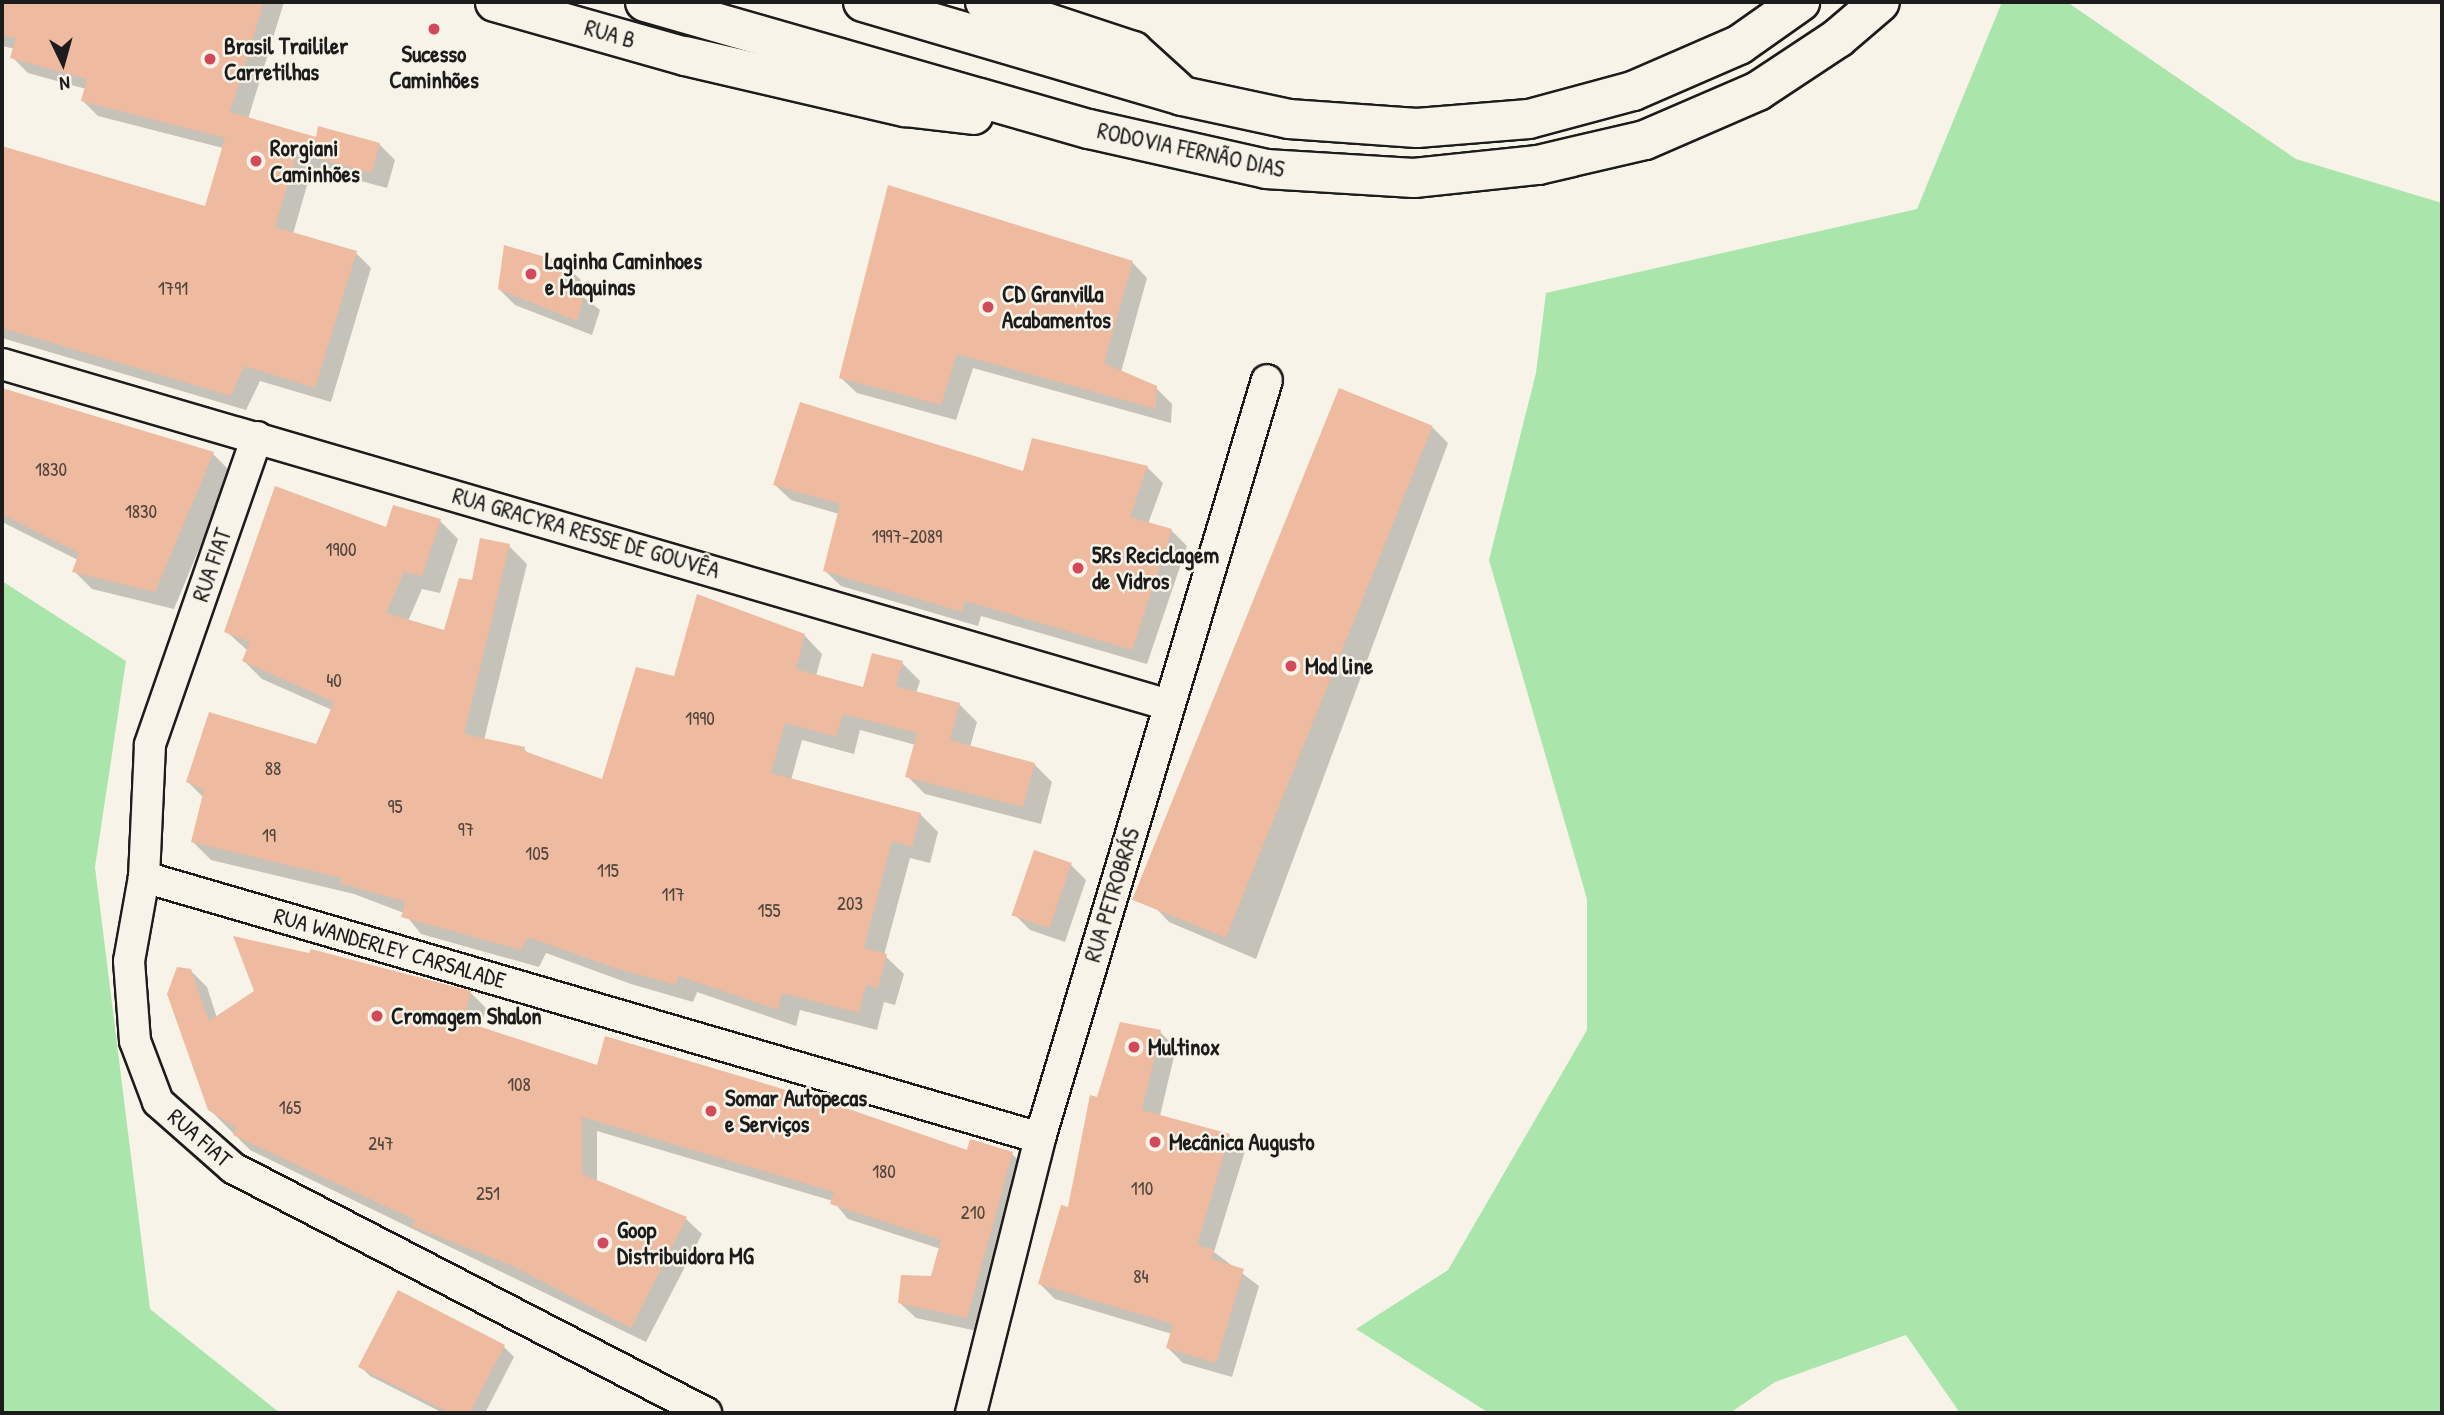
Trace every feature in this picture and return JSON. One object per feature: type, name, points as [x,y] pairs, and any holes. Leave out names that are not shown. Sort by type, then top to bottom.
[{"type":"highway","name":"RODOVIA FERNÃO DIAS","points":[[645,2],[1089,129],[1266,169],[1414,178],[1538,165],[1645,140],[1758,90],[1838,38],[1880,2]]},
{"type":"highway","points":[[863,2],[1182,96],[1289,119],[1417,128],[1529,120],[1633,91],[1740,46],[1800,2]]},
{"type":"highway","points":[[985,2],[1133,51],[1182,96]]},
{"type":"highway","points":[[685,55],[905,107],[1089,129]]},
{"type":"street","name":"RUA B","points":[[494,2],[685,55]]},
{"type":"street","name":"RUA GRACYRA RESSE DE GOUVÊA","points":[[2,364],[1169,705]]},
{"type":"street","name":"RUA PETROBRÁS","points":[[971,1413],[1040,1138],[1267,380]]},
{"type":"street","name":"RUA FIAT","points":[[257,437],[150,745],[144,877],[129,961],[135,1041],[158,1102],[233,1168],[706,1413]]},
{"type":"street","name":"RUA WANDERLEY CARSALADE","points":[[144,877],[1040,1138]]},
{"type":"green space","points":[[2002,2],[2067,2],[2296,159],[2442,203],[2442,1413],[1960,1413],[1906,1335],[1775,1382],[1730,1413],[1489,1413],[1356,1329],[1448,1270],[1587,1030],[1587,899],[1489,560],[1536,373],[1546,293],[1917,209]]},
{"type":"green space","points":[[2,581],[126,661],[95,867],[150,1309],[280,1413],[2,1413]]},
{"type":"building","points":[[2,2],[264,2],[230,112],[316,137],[318,126],[380,143],[372,173],[297,153],[275,227],[357,251],[315,388],[244,366],[231,396],[2,328],[2,146],[205,206],[225,138],[81,101],[87,79],[10,58],[16,38],[2,35]]},
{"type":"building","name":"CD Granvilla Acabamentos","points":[[888,185],[1133,261],[1104,363],[1157,386],[1156,409],[957,354],[941,405],[839,378]]},
{"type":"building","name":"Laginha Caminhoes e Maquinas","points":[[504,245],[566,263],[560,285],[585,293],[577,321],[498,289]]},
{"type":"building","points":[[2,388],[214,452],[155,592],[72,572],[79,553],[2,514]]},
{"type":"building","name":"Mod line","points":[[1339,388],[1433,426],[1226,938],[1132,900]]},
{"type":"building","points":[[800,402],[1023,471],[1032,438],[1148,466],[1130,517],[1172,529],[1132,650],[965,601],[962,612],[823,571],[840,504],[773,485]]},
{"type":"building","points":[[275,486],[386,527],[393,505],[441,519],[422,576],[404,572],[386,613],[444,630],[459,578],[472,580],[480,538],[510,544],[464,734],[525,747],[524,751],[602,779],[636,667],[674,676],[697,594],[805,634],[796,669],[863,687],[872,653],[903,661],[896,686],[960,703],[950,740],[1035,763],[1023,807],[905,777],[917,733],[843,714],[836,737],[785,723],[771,773],[921,813],[912,847],[892,841],[864,948],[887,954],[878,988],[866,985],[859,1013],[782,993],[778,1010],[679,976],[675,985],[612,967],[528,937],[521,950],[401,917],[406,902],[340,883],[341,878],[191,842],[204,790],[186,782],[209,712],[316,744],[334,702],[242,661],[250,642],[224,632]]},
{"type":"building","points":[[1034,850],[1072,863],[1049,928],[1012,915]]},
{"type":"building","points":[[233,936],[309,953],[311,949],[471,991],[463,1021],[597,1065],[605,1036],[840,1106],[967,1150],[970,1139],[1013,1152],[967,1318],[898,1303],[901,1275],[931,1276],[941,1240],[830,1204],[834,1192],[582,1117],[582,1174],[687,1217],[631,1328],[513,1266],[412,1226],[415,1220],[233,1135],[237,1128],[208,1110],[167,994],[177,967],[191,969],[209,1021],[254,991]]},
{"type":"building","points":[[1120,1022],[1161,1030],[1142,1110],[1230,1134],[1197,1245],[1214,1250],[1212,1259],[1244,1269],[1216,1363],[1166,1348],[1173,1324],[1038,1284],[1061,1205],[1068,1207],[1090,1095],[1097,1097]]},
{"type":"building","points":[[398,1290],[505,1345],[470,1413],[450,1413],[358,1367]]},
{"type":"place","name":"Sucesso Caminhões","points":[[434,29]]},
{"type":"place","name":"Brasil Traililer Carretilhas","points":[[210,59]]},
{"type":"place","name":"Rorgiani Caminhões","points":[[256,161]]},
{"type":"place","name":"Laginha Caminhoes e Maquinas","points":[[531,274]]},
{"type":"place","name":"CD Granvilla Acabamentos","points":[[988,307]]},
{"type":"place","name":"5Rs Reciclagem de Vidros","points":[[1078,568]]},
{"type":"place","name":"Mod line","points":[[1291,666]]},
{"type":"place","name":"Cromagem Shalon","points":[[377,1016]]},
{"type":"place","name":"Multinox","points":[[1134,1047]]},
{"type":"place","name":"Somar Autopecas e Serviços","points":[[711,1111]]},
{"type":"place","name":"Mecânica Augusto","points":[[1155,1142]]},
{"type":"place","name":"Goop Distribuidora MG","points":[[603,1243]]}]
